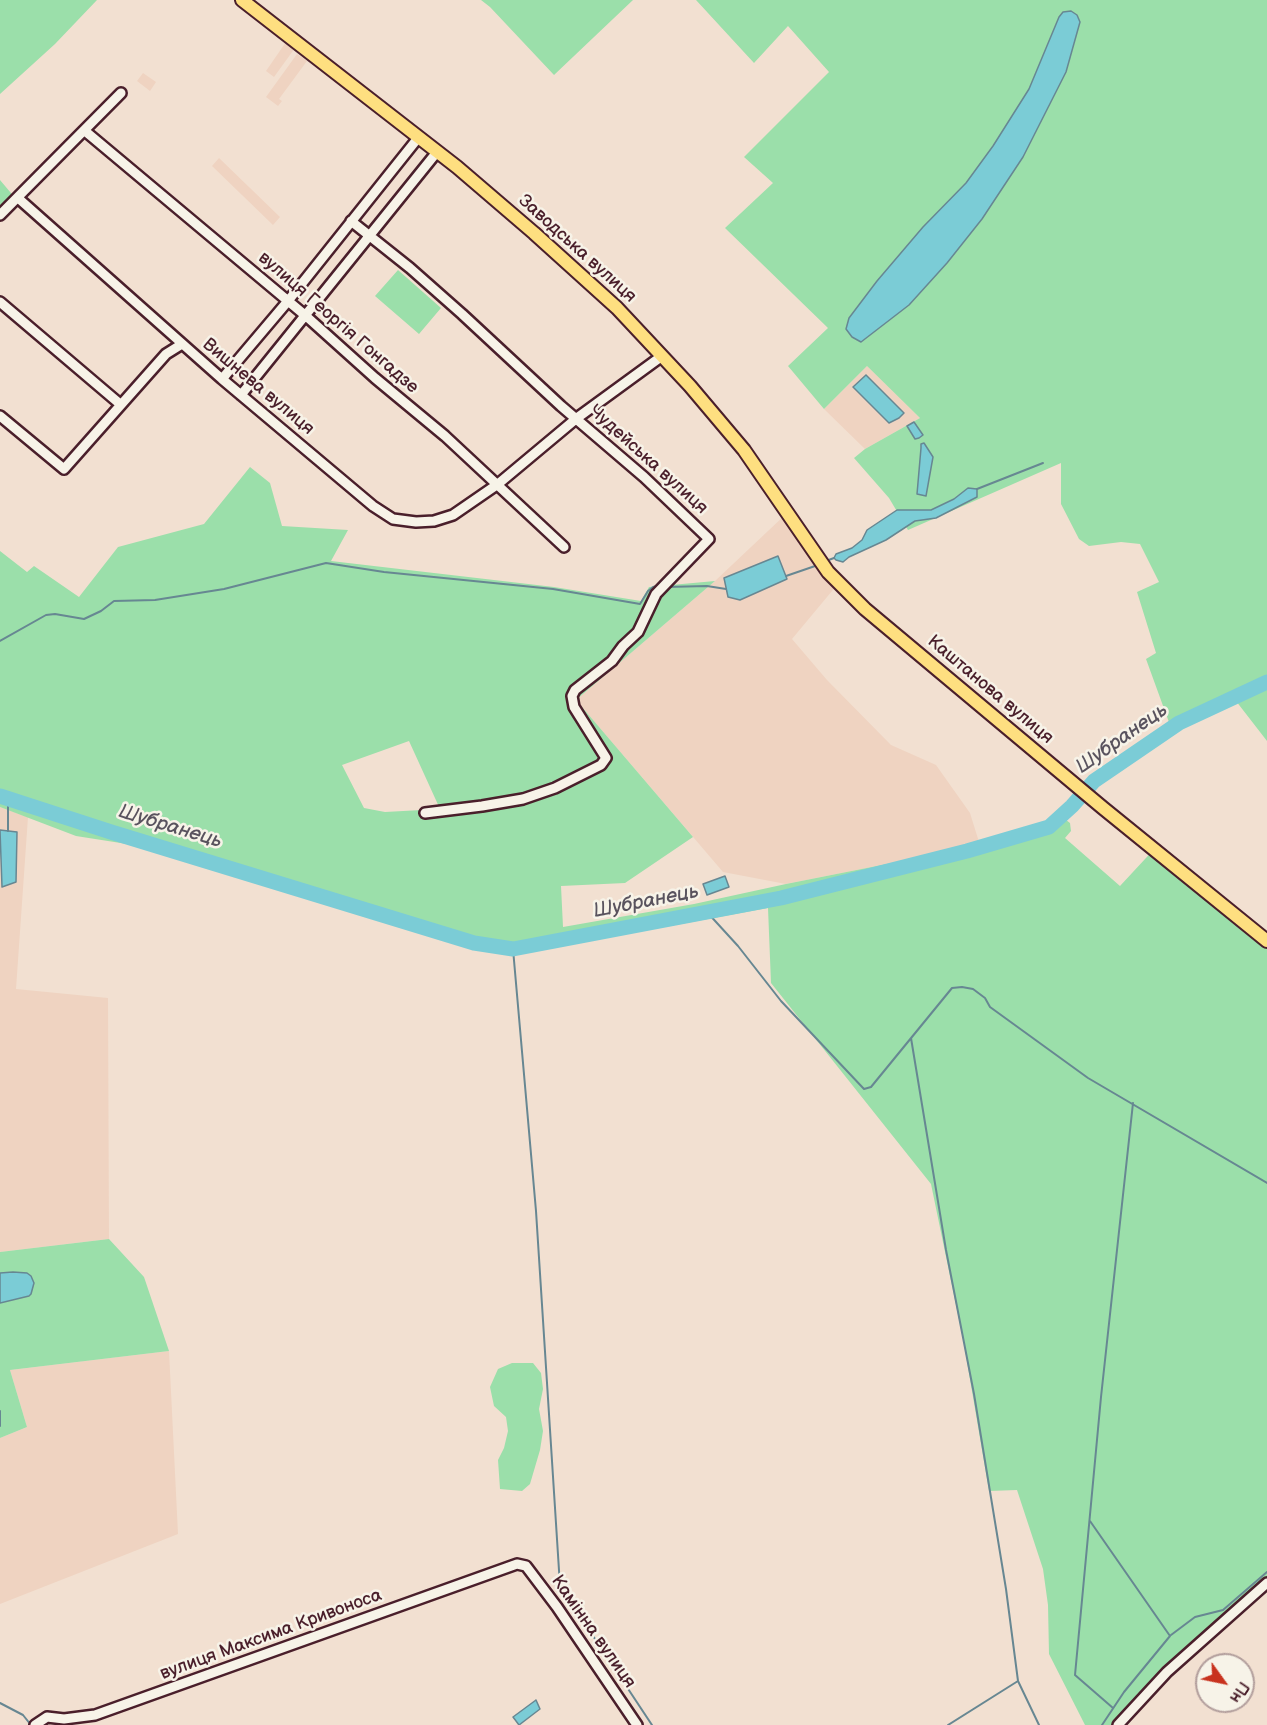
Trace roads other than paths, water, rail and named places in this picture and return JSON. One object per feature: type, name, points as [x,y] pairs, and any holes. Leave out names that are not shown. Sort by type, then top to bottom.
[{"type":"main road","name":"Заводська вулиця","points":[[242,0],[437,152],[534,233],[609,300],[690,386],[744,450],[830,575]]},
{"type":"main road","name":"Каштанова вулиця","points":[[830,575],[865,609],[1267,941]]},
{"type":"street","points":[[0,215],[121,93]]},
{"type":"street","name":"вулиця Георгія Гонгадзе","points":[[85,131],[306,316],[498,484],[564,547]]},
{"type":"street","points":[[222,379],[288,301],[418,138]]},
{"type":"street","points":[[241,395],[437,152]]},
{"type":"street","name":"Вишнева вулиця","points":[[18,198],[222,379],[373,506],[393,519],[416,522],[434,521],[453,515],[498,484],[577,418],[662,356]]},
{"type":"street","name":"Чудейська вулиця","points":[[351,221],[462,314],[545,392],[709,537],[709,540],[656,594],[638,632],[623,646],[612,661],[576,690],[572,696],[574,707],[606,758],[601,765],[586,774],[523,799],[482,807],[425,813]]},
{"type":"street","points":[[0,302],[120,404]]},
{"type":"street","points":[[0,416],[64,469],[166,354],[182,344]]},
{"type":"street","name":"вулиця Максима Кривоноса","points":[[37,1723],[47,1717],[64,1719],[95,1715],[517,1564]]},
{"type":"street","name":"Камінна вулиця","points":[[517,1564],[526,1566],[637,1725]]},
{"type":"street","points":[[1118,1725],[1167,1672],[1267,1584]]},
{"type":"water","points":[[1071,11],[1077,15],[1080,22],[1066,72],[1023,157],[982,219],[909,305],[861,342],[852,337],[846,329],[849,318],[923,227],[966,183],[993,146],[1029,89],[1059,17],[1063,12]]},
{"type":"water","points":[[866,375],[904,413],[899,418],[889,423],[853,387]]},
{"type":"water","points":[[914,422],[923,435],[915,439],[907,426]]},
{"type":"water","points":[[924,443],[933,457],[926,496],[917,494],[921,444]]},
{"type":"water","points":[[968,488],[977,489],[977,497],[936,518],[915,521],[886,540],[843,562],[834,558],[836,554],[852,548],[862,540],[867,530],[897,510],[931,510],[954,499]]},
{"type":"water","points":[[778,556],[787,579],[740,600],[728,597],[724,578]]},
{"type":"water","points":[[0,830],[17,832],[16,882],[2,887]]},
{"type":"water","points":[[725,876],[729,887],[707,895],[703,884]]},
{"type":"water","points":[[0,1273],[27,1273],[31,1276],[34,1283],[31,1294],[0,1303]]},
{"type":"water","points":[[536,1700],[540,1709],[519,1725],[513,1717]]},
{"type":"waterway","points":[[977,489],[1043,463]]},
{"type":"waterway","points":[[826,561],[834,558]]},
{"type":"waterway","points":[[0,641],[46,615],[55,614],[84,619],[101,611],[114,601],[155,600],[224,589],[326,563],[384,572],[553,589],[640,604],[648,591],[657,586]]},
{"type":"waterway","points":[[786,576],[818,565]]},
{"type":"waterway","points":[[666,587],[707,586],[726,589]]},
{"type":"waterway","name":"Шубранець","points":[[0,796],[474,943],[513,949],[781,898],[967,851],[1049,827],[1094,781],[1179,723],[1267,682]]},
{"type":"waterway","points":[[8,799],[8,831]]},
{"type":"waterway","points":[[706,911],[738,946],[781,1001],[864,1089],[871,1087],[952,988],[973,989],[985,998],[990,1007],[1088,1078],[1267,1183]]},
{"type":"waterway","points":[[513,949],[536,1211],[560,1586],[652,1725]]},
{"type":"waterway","points":[[911,1038],[946,1250],[974,1394],[1006,1589],[1018,1681],[1039,1725]]},
{"type":"waterway","points":[[1113,1708],[1075,1675],[1101,1397],[1133,1103]]},
{"type":"waterway","points":[[0,1411],[0,1426]]},
{"type":"waterway","points":[[1090,1521],[1170,1636],[1124,1692],[1102,1725]]},
{"type":"waterway","points":[[1171,1635],[1195,1617],[1223,1610],[1267,1572]]},
{"type":"waterway","points":[[948,1725],[1018,1681]]},
{"type":"waterway","points":[[0,1703],[23,1715],[31,1725]]}]
